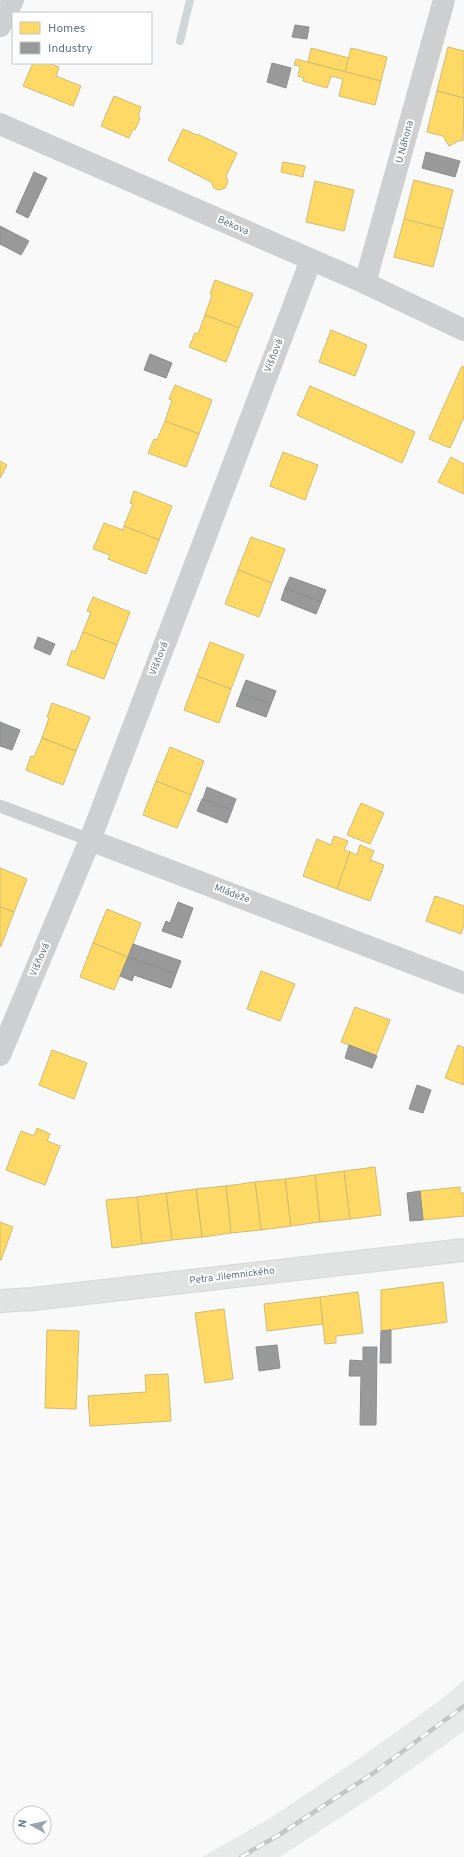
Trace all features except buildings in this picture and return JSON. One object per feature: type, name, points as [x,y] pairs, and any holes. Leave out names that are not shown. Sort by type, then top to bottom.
[{"type":"street","points":[[0,26],[13,0]]},
{"type":"street","name":"U Náhona","points":[[366,283],[444,0]]},
{"type":"street","name":"Bekova","points":[[0,124],[366,283],[464,330]]},
{"type":"street","name":"Višňová","points":[[0,1055],[90,840],[311,260]]},
{"type":"street","name":"Mládeže","points":[[90,840],[464,983]]},
{"type":"street","name":"Petra Jilemnického","points":[[0,1301],[33,1299],[464,1250]]},
{"type":"lane","name":"Mládeže","points":[[0,806],[90,840]]},
{"type":"shaded area","points":[[464,1680],[464,1731],[384,1789],[280,1857],[202,1857],[272,1817],[361,1757],[443,1698]]},
{"type":"waterway","points":[[180,41],[190,0]]},
{"type":"railway","points":[[241,1857],[282,1833],[372,1774],[464,1706]]}]
